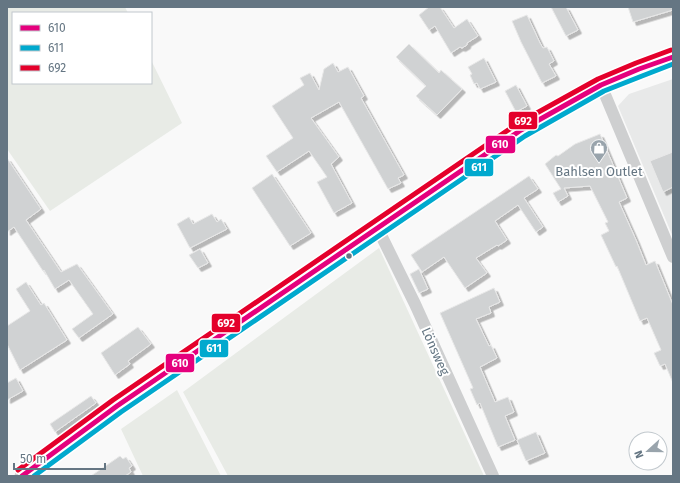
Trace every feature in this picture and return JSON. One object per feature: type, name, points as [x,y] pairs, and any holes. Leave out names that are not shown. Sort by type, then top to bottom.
[{"type":"street","points":[[22,476],[116,406],[521,130],[601,85],[673,57]]},
{"type":"street","points":[[601,85],[673,257]]},
{"type":"street","name":"Lönsweg","points":[[377,227],[415,304],[493,476]]},
{"type":"shaded area","points":[[7,7],[125,7],[128,12],[12,12],[12,84],[152,84],[152,62],[182,123],[50,211],[7,149]]},
{"type":"shaded area","points":[[673,79],[673,237],[618,106],[629,94]]},
{"type":"shaded area","points":[[379,248],[484,476],[228,476],[183,392]]},
{"type":"shaded area","points":[[177,390],[221,476],[143,476],[121,429]]},
{"type":"building","points":[[429,7],[440,7],[454,28],[467,19],[478,36],[467,43],[467,45],[462,48],[460,47],[451,53],[435,26],[429,30],[419,15]]},
{"type":"building","points":[[551,7],[566,7],[578,30],[566,36]]},
{"type":"building","points":[[628,7],[673,7],[673,10],[633,22]]},
{"type":"building","points":[[527,15],[540,43],[543,48],[547,47],[554,61],[549,64],[556,76],[542,83],[512,21]]},
{"type":"building","points":[[409,44],[439,73],[441,70],[462,89],[437,115],[416,96],[426,86],[396,57]]},
{"type":"building","points":[[484,58],[496,82],[480,89],[477,83],[474,84],[470,75],[472,74],[468,67]]},
{"type":"building","points":[[333,63],[338,72],[348,67],[364,96],[361,98],[404,175],[398,178],[401,183],[388,189],[339,102],[311,118],[339,157],[331,164],[352,203],[334,213],[317,182],[327,177],[309,151],[277,172],[266,156],[293,138],[272,106],[304,85],[300,78],[310,73],[319,90],[324,69]]},
{"type":"building","points":[[516,85],[527,106],[516,112],[505,91]]},
{"type":"building","points":[[600,134],[627,198],[619,202],[646,265],[655,261],[673,305],[673,383],[665,364],[660,366],[654,353],[661,350],[647,318],[640,321],[617,266],[616,267],[601,235],[609,231],[605,223],[608,222],[590,186],[564,188],[568,196],[558,202],[553,193],[561,189],[545,164],[556,155],[558,156],[575,144]]},
{"type":"building","points":[[673,152],[673,187],[663,192],[650,161]]},
{"type":"building","points":[[7,158],[41,209],[26,220],[61,272],[77,264],[113,314],[79,338],[72,329],[93,314],[69,280],[55,289],[44,270],[43,271],[14,227],[7,232]]},
{"type":"building","points":[[272,174],[311,233],[290,246],[252,188]]},
{"type":"building","points":[[529,176],[538,189],[524,198],[543,227],[536,232],[518,205],[495,221],[507,240],[476,258],[487,273],[465,288],[444,257],[422,272],[411,255]]},
{"type":"building","points":[[212,214],[217,222],[221,219],[227,229],[190,248],[177,224],[189,217],[193,224]]},
{"type":"building","points":[[200,249],[208,263],[198,268],[189,255]]},
{"type":"building","points":[[419,269],[428,289],[419,293],[410,274]]},
{"type":"building","points":[[26,282],[41,305],[44,303],[67,340],[20,370],[7,344],[7,326],[30,311],[16,289]]},
{"type":"building","points":[[494,288],[500,302],[489,307],[491,313],[476,319],[489,346],[491,345],[497,358],[480,367],[495,402],[508,397],[514,412],[505,416],[515,440],[498,447],[480,403],[477,405],[470,389],[473,388],[440,313]]},
{"type":"building","points":[[138,327],[151,344],[128,361],[130,364],[115,375],[101,353]]},
{"type":"building","points":[[16,378],[23,391],[7,400],[7,383]]},
{"type":"building","points":[[91,396],[96,403],[55,432],[50,424]]},
{"type":"building","points":[[536,432],[545,453],[526,461],[517,440]]},
{"type":"building","points":[[120,456],[123,459],[126,457],[132,466],[129,468],[131,472],[125,476],[91,476]]},
{"type":"transit line","name":"692","points":[[18,470],[113,400],[517,124],[598,79],[671,50]]},
{"type":"transit line","name":"610","points":[[22,476],[117,406],[521,130],[601,85],[673,57]]},
{"type":"transit line","name":"611","points":[[34,476],[121,412],[525,136],[604,91],[673,64]]},
{"type":"place","name":"Bahlsen Outlet","points":[[599,163]]}]
